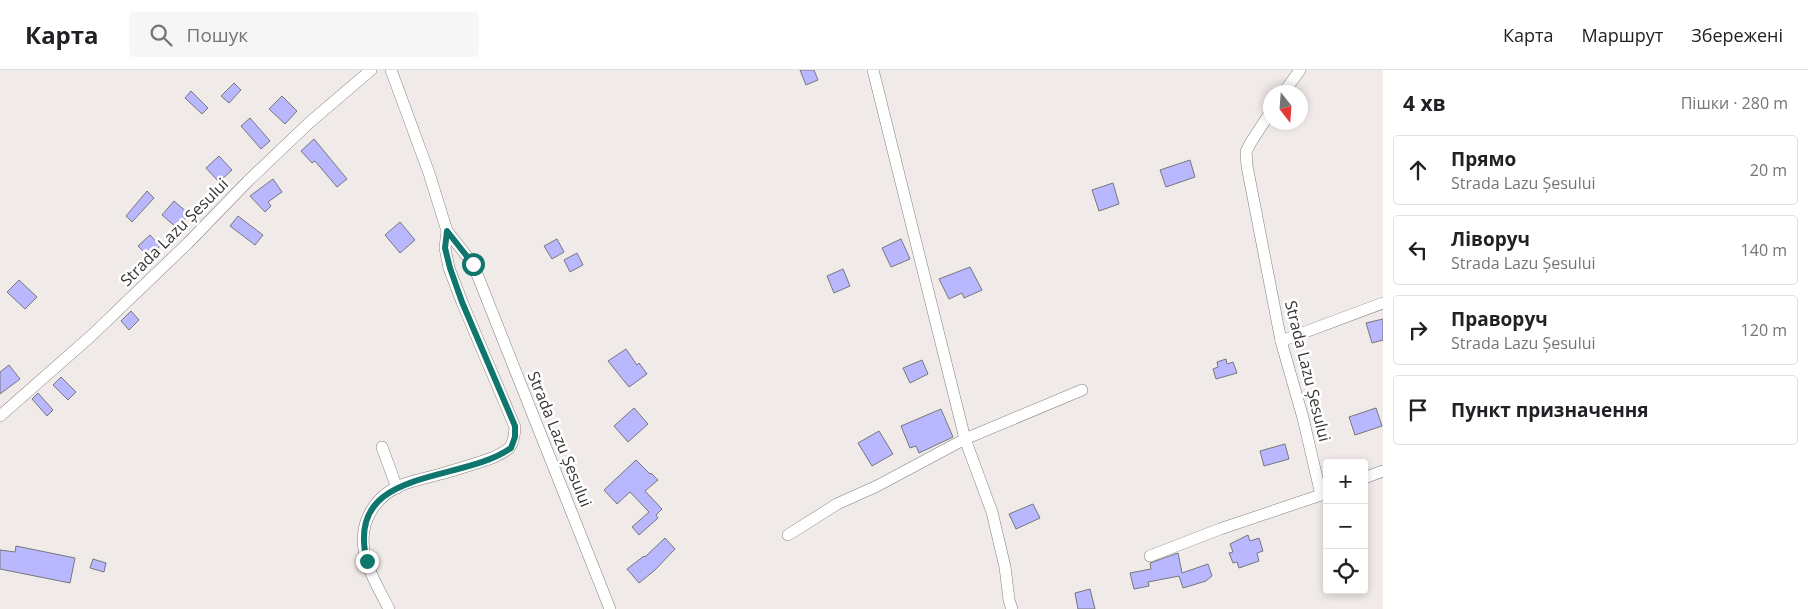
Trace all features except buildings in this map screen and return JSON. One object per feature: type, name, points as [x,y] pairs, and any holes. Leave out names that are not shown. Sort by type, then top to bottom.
[{"type":"street","name":"Strada Lazu Șesului","points":[[0,416],[91,336],[310,122],[371,70]]},
{"type":"street","name":"Strada Lazu Șesului","points":[[391,70],[429,173],[447,231],[473,264],[610,609]]},
{"type":"street","points":[[874,70],[965,439],[992,512],[1005,567],[1012,609]]},
{"type":"street","points":[[1289,85],[1300,70]]},
{"type":"street","name":"Strada Lazu Șesului","points":[[1263,124],[1246,152],[1282,341],[1323,490]]},
{"type":"street","name":"Strada Lazu Șesului","points":[[389,609],[367,561],[363,534],[366,520],[374,505],[390,491],[404,484],[492,458],[511,448],[515,437],[515,426],[462,302],[450,268],[445,248],[447,231]]},
{"type":"street","points":[[1282,341],[1383,303]]},
{"type":"street","points":[[788,535],[837,504],[877,486],[965,439],[1082,390]]},
{"type":"street","points":[[382,447],[397,488]]},
{"type":"street","points":[[1368,477],[1383,471]]},
{"type":"street","name":"Strada Lazu Șesului","points":[[1150,556],[1220,529],[1323,494]]},
{"type":"route","points":[[367,561],[363,534],[366,520],[374,505],[390,491],[404,484],[448,472],[504,453],[511,448],[515,437],[515,426],[462,302],[450,268],[445,248],[447,231],[473,264]]}]
